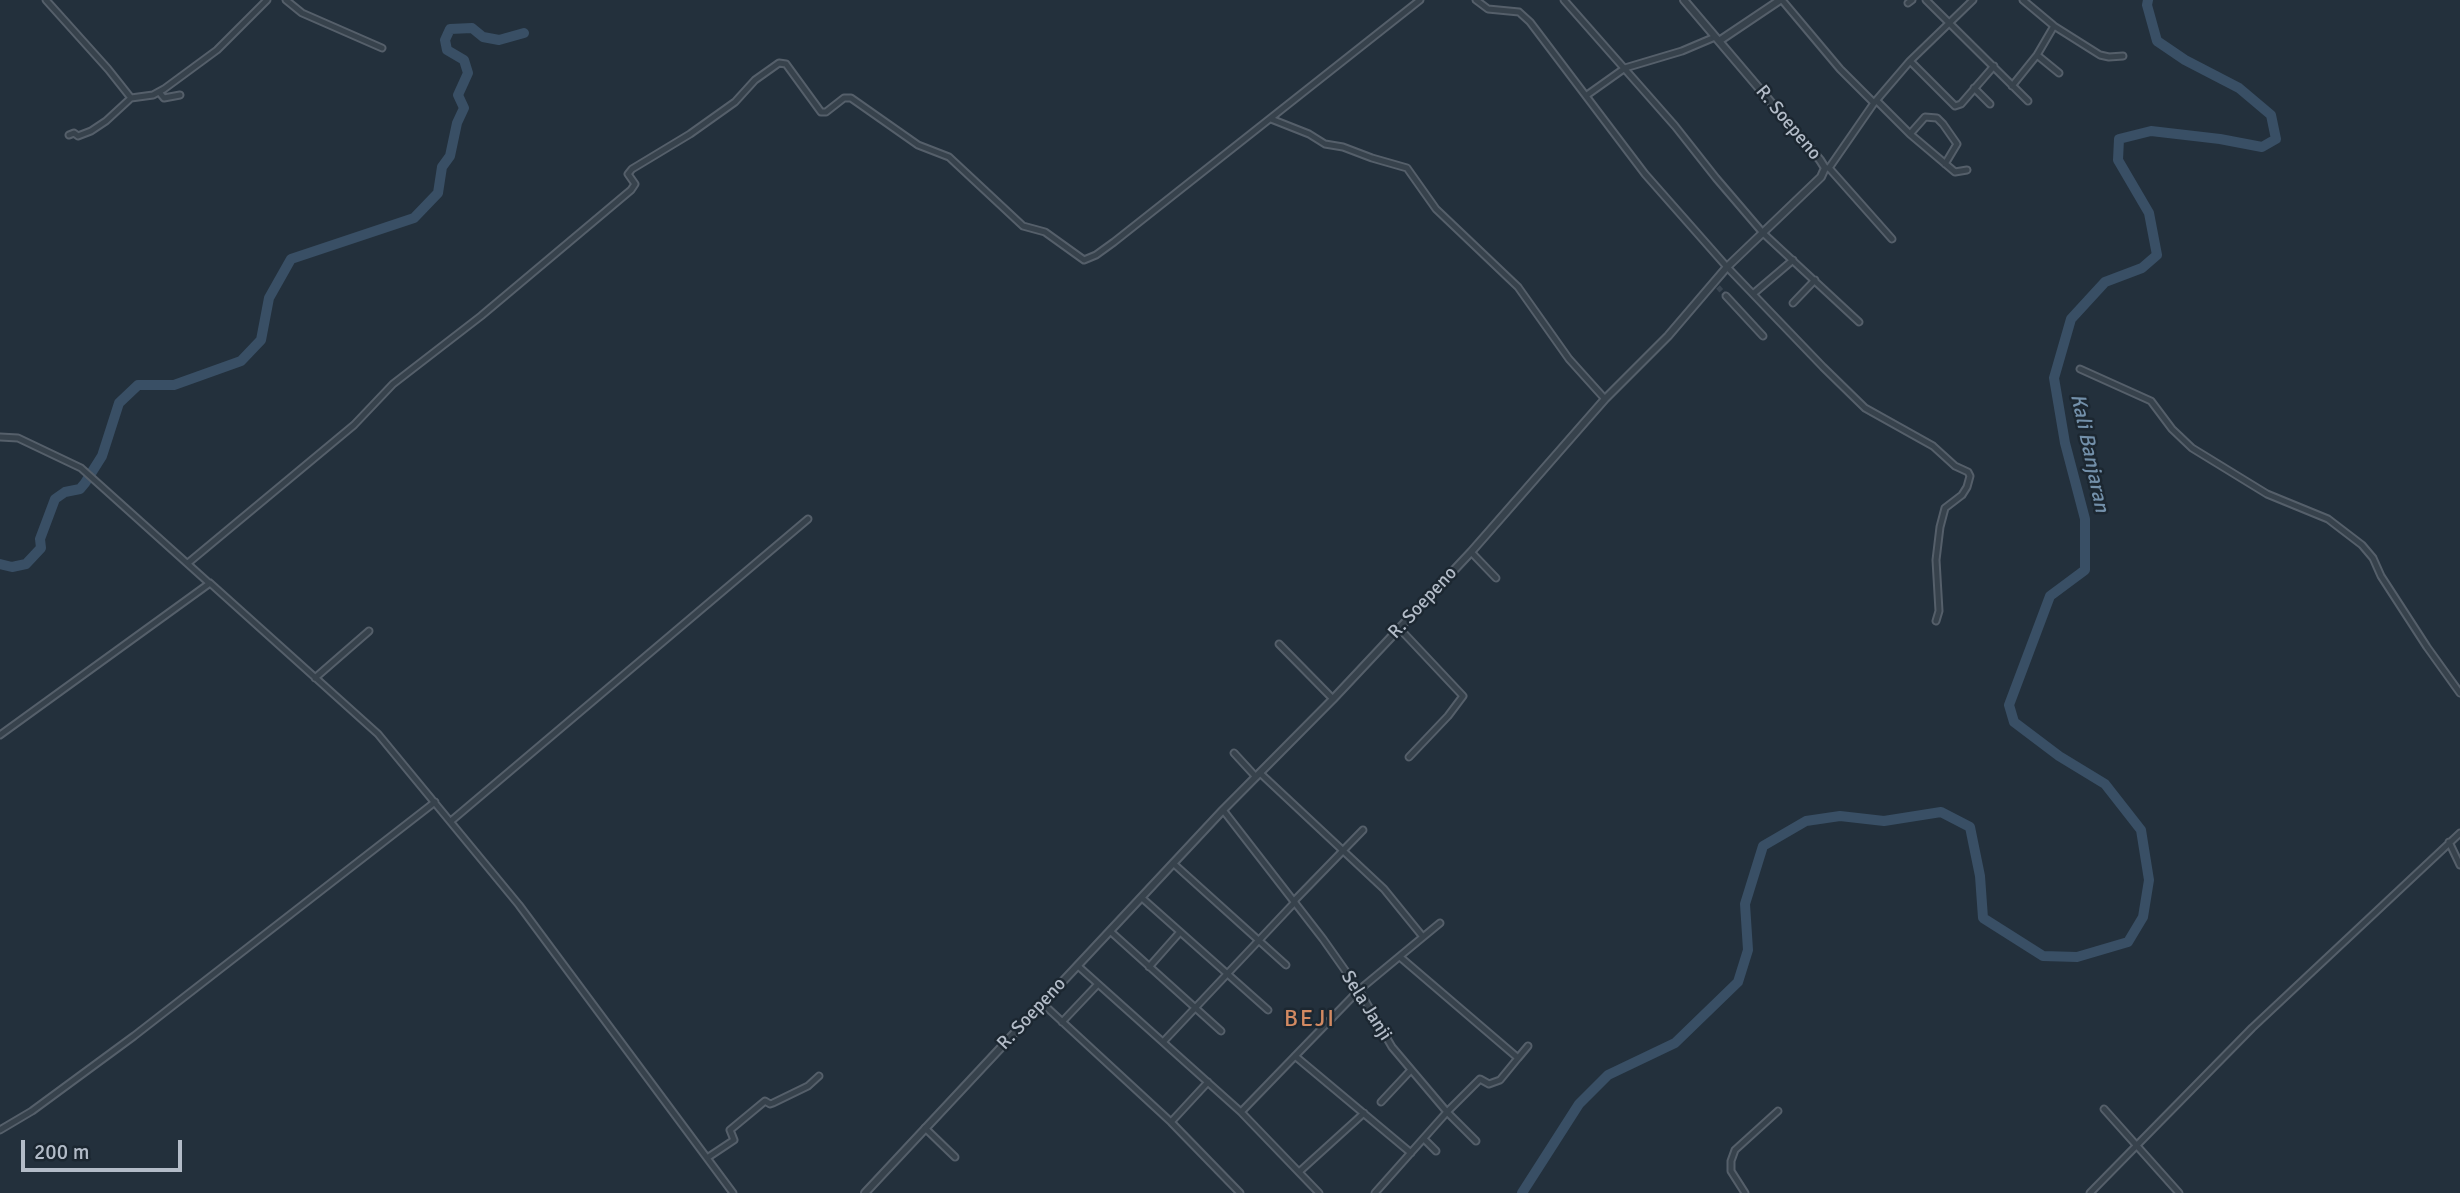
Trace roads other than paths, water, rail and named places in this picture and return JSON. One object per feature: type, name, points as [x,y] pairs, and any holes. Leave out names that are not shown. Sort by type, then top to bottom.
[{"type":"street","points":[[46,0],[131,98]]},
{"type":"street","points":[[69,135],[74,133],[78,136],[91,131],[131,98],[159,92],[226,42],[267,0]]},
{"type":"street","points":[[286,0],[302,13],[382,48]]},
{"type":"street","points":[[188,563],[354,425],[393,384],[481,316],[631,190],[635,184],[628,174],[632,169],[690,134],[735,102],[755,80],[779,63],[786,64],[821,112],[826,112],[840,101],[851,98],[918,145],[949,157],[1023,226],[1045,232],[1084,260],[1115,242],[1420,0]]},
{"type":"street","points":[[1476,0],[1488,9],[1519,12],[1524,16],[1645,174],[1727,267],[1865,408],[1933,446],[1955,466],[1968,472],[1970,477],[1962,495],[1947,505],[1942,516],[1937,550],[1939,611],[1936,621]]},
{"type":"street","points":[[1488,9],[1492,0]]},
{"type":"street","points":[[1563,0],[1625,68],[1763,233],[1859,322]]},
{"type":"street","name":"R. Soepeno","points":[[864,1193],[1223,810],[1333,699],[1471,552],[1605,399],[1715,285],[1727,267],[1821,177],[1827,168],[1684,0]]},
{"type":"street","points":[[1587,95],[1625,68],[1717,39],[1781,0],[1840,69],[1910,134],[1955,172],[1967,170]]},
{"type":"street","points":[[1926,0],[2028,101]]},
{"type":"street","points":[[1892,239],[1827,168],[1875,102],[1910,61],[1973,0]]},
{"type":"street","points":[[2023,0],[2054,26],[2100,55],[2123,56]]},
{"type":"street","points":[[2012,86],[2037,55],[2054,26]]},
{"type":"street","points":[[2037,55],[2059,73]]},
{"type":"street","points":[[1910,61],[1955,106],[1961,104],[1994,66]]},
{"type":"street","points":[[1974,88],[1990,104]]},
{"type":"street","points":[[159,92],[164,98],[180,95]]},
{"type":"street","points":[[1910,134],[1925,117],[1937,118],[1957,144],[1945,164]]},
{"type":"street","points":[[1271,119],[1309,134],[1325,144],[1343,147],[1407,168],[1436,209],[1518,287],[1569,359],[1605,399]]},
{"type":"street","points":[[1753,294],[1793,260]]},
{"type":"street","points":[[1793,303],[1815,281]]},
{"type":"street","points":[[1726,296],[1763,335]]},
{"type":"street","points":[[2080,369],[2151,401],[2172,429],[2192,448],[2267,494],[2328,519],[2362,545],[2373,558],[2427,647],[2460,693]]},
{"type":"street","points":[[0,437],[18,438],[81,468],[378,734],[542,934],[733,1193]]},
{"type":"street","points":[[451,821],[808,519]]},
{"type":"street","points":[[1471,552],[1496,578]]},
{"type":"street","points":[[0,734],[209,583]]},
{"type":"street","points":[[1399,628],[1463,696],[1409,757]]},
{"type":"street","points":[[315,678],[369,631]]},
{"type":"street","points":[[1279,644],[1333,699]]},
{"type":"street","points":[[1234,753],[1384,889],[1423,937]]},
{"type":"street","points":[[0,1130],[32,1111],[134,1036],[435,802]]},
{"type":"street","name":"Sela Janji","points":[[1223,810],[1359,990],[1392,1047],[1410,1071],[1476,1141]]},
{"type":"street","points":[[1163,1042],[1363,830]]},
{"type":"street","points":[[2090,1193],[2261,1019],[2460,833]]},
{"type":"street","points":[[2449,842],[2460,865]]},
{"type":"street","points":[[1174,864],[1286,965]]},
{"type":"street","points":[[1142,898],[1268,1010]]},
{"type":"street","points":[[1241,1112],[1359,990],[1440,923]]},
{"type":"street","points":[[1110,931],[1221,1031]]},
{"type":"street","points":[[1149,967],[1180,932]]},
{"type":"street","points":[[1400,957],[1518,1058]]},
{"type":"street","points":[[1077,966],[1241,1112],[1318,1193]]},
{"type":"street","points":[[1062,1022],[1098,984]]},
{"type":"street","points":[[1042,1003],[1171,1122],[1240,1193]]},
{"type":"street","points":[[1375,1193],[1480,1079],[1489,1084],[1500,1080],[1528,1046]]},
{"type":"street","points":[[1295,1056],[1410,1153]]},
{"type":"street","points":[[1381,1102],[1410,1071]]},
{"type":"street","points":[[707,1158],[734,1140],[730,1130],[765,1101],[771,1104],[811,1084],[819,1076]]},
{"type":"street","points":[[1171,1122],[1208,1083]]},
{"type":"street","points":[[2104,1109],[2179,1193]]},
{"type":"street","points":[[1745,1193],[1731,1171],[1735,1150],[1778,1111]]},
{"type":"street","points":[[1300,1172],[1364,1113]]},
{"type":"street","points":[[925,1128],[955,1157]]},
{"type":"street","points":[[1424,1139],[1436,1151]]},
{"type":"waterway","name":"Kali Banjaran","points":[[1522,1193],[1579,1104],[1608,1075],[1675,1043],[1738,982],[1748,950],[1745,904],[1763,846],[1806,821],[1840,816],[1884,821],[1941,812],[1970,827],[1980,876],[1983,918],[2043,956],[2077,957],[2128,942],[2143,917],[2149,880],[2141,830],[2105,784],[2059,756],[2014,722],[2009,705],[2050,596],[2085,570],[2085,519],[2065,443],[2054,378],[2071,319],[2105,282],[2142,268],[2157,255],[2149,213],[2118,160],[2119,139],[2151,131],[2262,147],[2276,139],[2271,115],[2239,88],[2185,60],[2157,41],[2148,0]]},
{"type":"waterway","points":[[0,564],[12,567],[26,564],[41,548],[40,539],[55,499],[65,492],[80,489],[85,483],[102,456],[119,403],[138,385],[174,385],[241,361],[261,340],[269,298],[291,259],[414,218],[438,193],[442,167],[450,156],[457,123],[464,108],[458,95],[468,73],[464,60],[447,50],[445,40],[450,29],[472,28],[483,37],[499,40],[524,33]]},
{"type":"tunnel","points":[[1718,287],[1726,296]]},
{"type":"district","name":"BEJI","points":[[1310,1020]]}]
